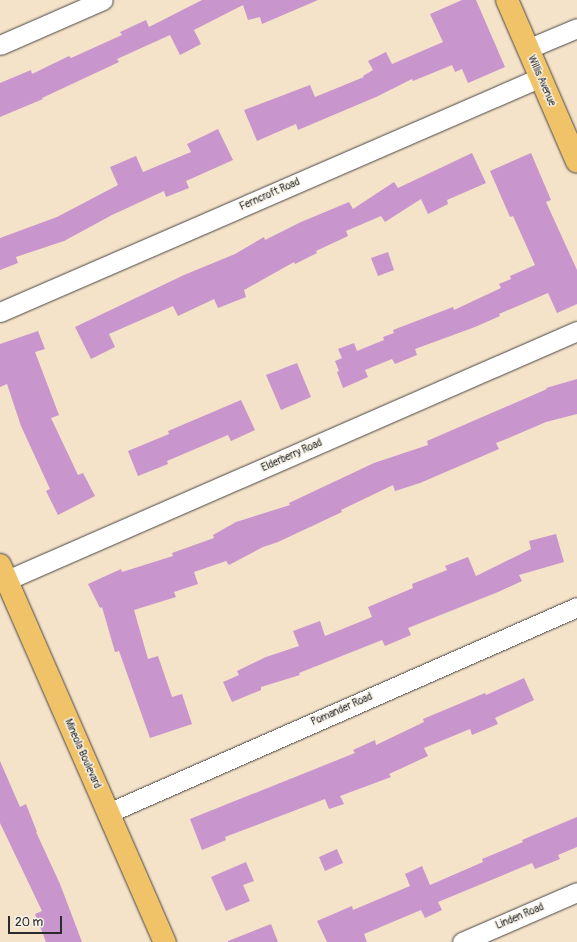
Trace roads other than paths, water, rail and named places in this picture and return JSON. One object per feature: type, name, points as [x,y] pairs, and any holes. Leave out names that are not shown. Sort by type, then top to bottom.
[{"type":"main road","name":"Willis Avenue","points":[[507,0],[577,162]]},
{"type":"main road","name":"Mineola Boulevard","points":[[3,573],[165,942]]},
{"type":"street","points":[[0,45],[103,0]]},
{"type":"street","points":[[527,49],[577,28]]},
{"type":"street","name":"Ferncroft Road","points":[[0,312],[540,78]]},
{"type":"street","name":"Elderberry Road","points":[[3,573],[577,331]]},
{"type":"street","name":"Pomander Road","points":[[108,813],[577,607]]},
{"type":"street","name":"Linden Road","points":[[462,942],[577,892]]}]
